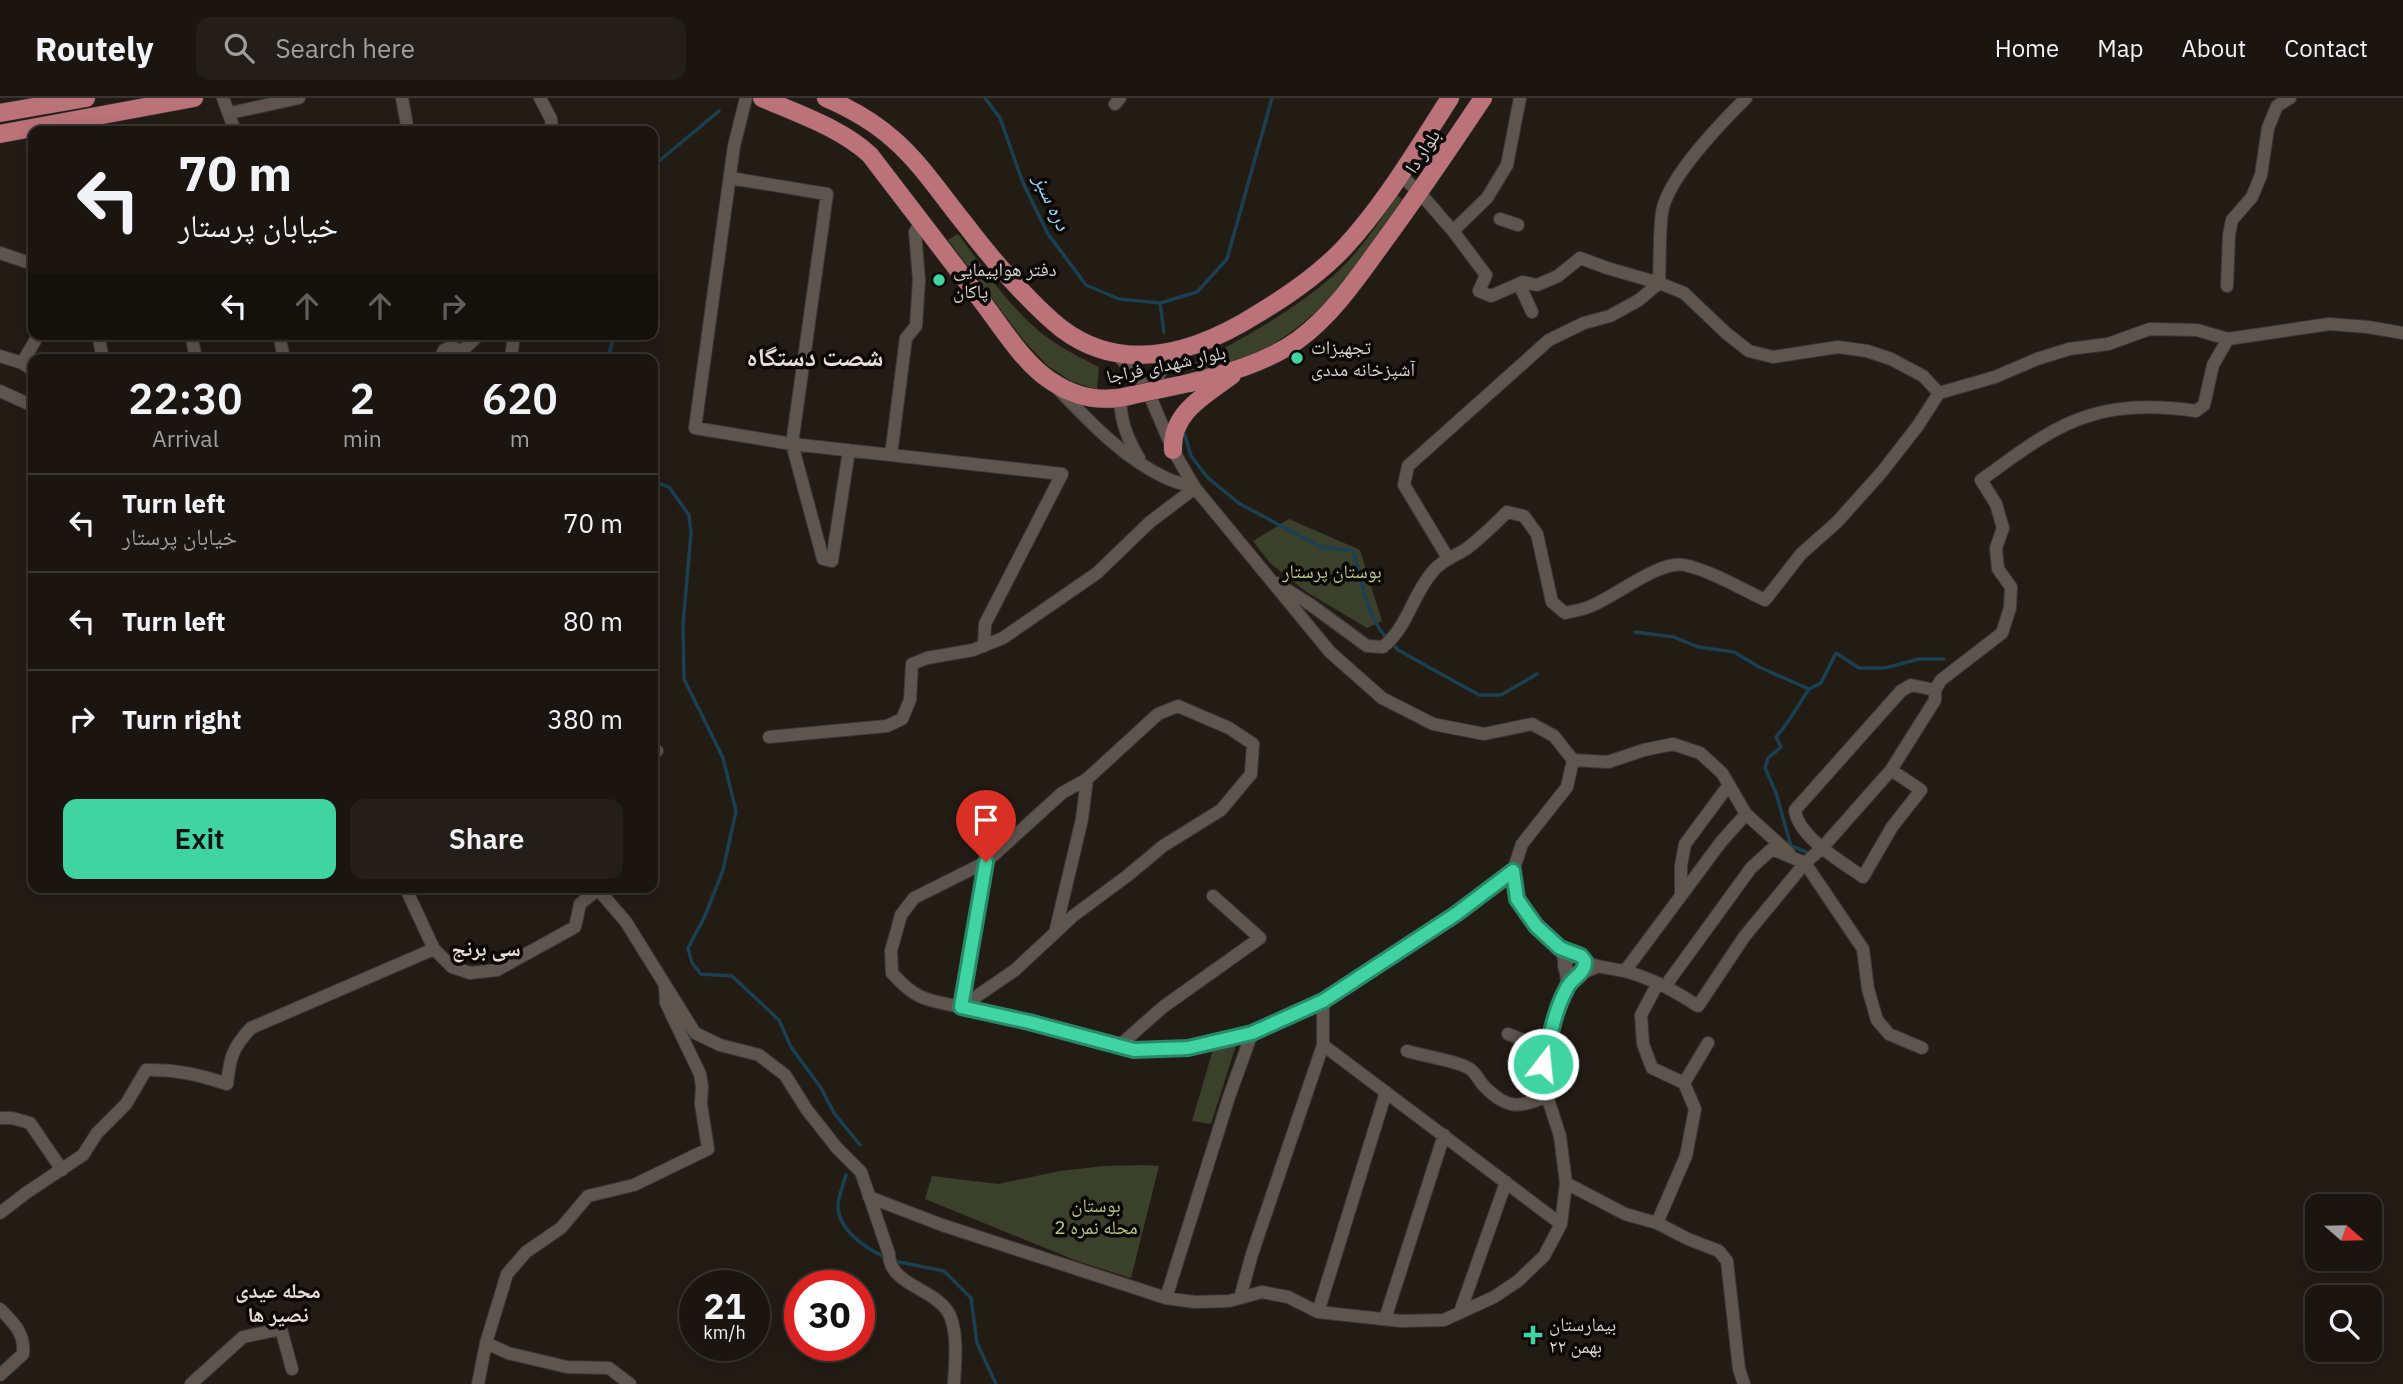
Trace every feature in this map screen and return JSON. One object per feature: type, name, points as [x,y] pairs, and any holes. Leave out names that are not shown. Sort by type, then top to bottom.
[{"type":"main road","points":[[0,113],[86,98]]},
{"type":"main road","points":[[83,126],[194,98]]},
{"type":"main road","name":"بلوار شهدای فراجا","points":[[762,98],[859,144],[1019,351],[1049,380],[1071,392],[1093,399],[1138,398],[1239,369],[1268,358],[1299,339],[1325,316],[1353,284],[1420,193]]},
{"type":"main road","name":"بلوار شهدای فراجا","points":[[825,98],[861,116],[894,139],[1014,283],[1063,330],[1089,344],[1117,354],[1144,356],[1179,352],[1227,333],[1271,306],[1321,270],[1351,239],[1400,175]]},
{"type":"main road","name":"بلوار دا","points":[[1400,175],[1450,98]]},
{"type":"main road","name":"بلوار دا","points":[[1420,193],[1482,98]]},
{"type":"main road","points":[[20,110],[24,131]]},
{"type":"main road","points":[[0,134],[28,131]]},
{"type":"main road","points":[[1173,450],[1172,435],[1183,414],[1239,369]]},
{"type":"street","points":[[223,98],[234,126]]},
{"type":"street","points":[[230,113],[299,98]]},
{"type":"street","points":[[402,98],[407,126]]},
{"type":"street","points":[[540,98],[551,119],[552,126]]},
{"type":"street","points":[[746,98],[734,146],[695,428],[792,444],[1062,474],[985,625],[984,646]]},
{"type":"street","points":[[1453,231],[1487,198],[1507,165],[1520,98]]},
{"type":"street","points":[[1448,558],[1404,485],[1408,466],[1549,340],[1584,323],[1610,316],[1639,300],[1659,283],[1662,211],[1669,192],[1721,123],[1746,98]]},
{"type":"street","points":[[2227,286],[2232,220],[2252,197],[2261,175],[2268,128],[2277,106],[2290,98]]},
{"type":"street","points":[[1400,175],[1420,193],[1453,231],[1486,275],[1479,290],[1491,296],[1523,282],[1537,285],[1558,276],[1580,258],[1684,293],[1749,351],[1773,357],[1838,347],[1867,351],[1891,359],[1923,376],[1939,393]]},
{"type":"street","points":[[730,178],[827,194],[792,444],[823,559],[832,561],[849,450]]},
{"type":"street","points":[[1500,219],[1518,225]]},
{"type":"street","points":[[891,455],[906,338],[916,326],[919,280],[915,232],[922,223]]},
{"type":"street","points":[[0,253],[28,262]]},
{"type":"street","points":[[1519,284],[1532,312]]},
{"type":"street","points":[[1276,583],[1367,646],[1382,647],[1396,636],[1409,615],[1420,588],[1436,568],[1465,549],[1507,513],[1524,516],[1537,534],[1552,602],[1565,613],[1589,607],[1621,592],[1662,567],[1683,564],[1765,600],[1801,554],[1837,522],[1881,473],[1917,428],[1939,393],[1995,377],[2036,359],[2069,349],[2108,344],[2150,329],[2197,331],[2228,339],[2329,324],[2403,333]]},
{"type":"street","points":[[1573,760],[1567,787],[1522,844],[1513,871],[1517,899],[1536,926],[1575,962],[1625,971],[1662,984],[1698,1006],[1744,937],[1801,862],[1822,848],[1891,770],[1935,700],[1941,680],[2002,633],[2010,608],[2011,587],[1998,569],[1996,548],[2003,528],[1996,505],[1982,480],[2055,430],[2089,415],[2127,409],[2171,407],[2196,411],[2204,405],[2213,365],[2228,339]]},
{"type":"street","points":[[22,363],[35,340]]},
{"type":"street","points":[[465,354],[475,340]]},
{"type":"street","points":[[441,354],[447,348],[455,347],[463,354]]},
{"type":"street","points":[[1143,464],[1121,420],[1179,352]]},
{"type":"street","points":[[1117,354],[1136,376],[1138,398],[1195,488],[1276,583],[1330,652],[1382,698],[1433,724],[1484,734],[1532,724],[1554,736],[1573,760],[1608,762],[1673,744],[1700,753],[1722,773],[1746,814],[1801,862],[1863,949],[1868,989],[1877,1020],[1889,1034],[1922,1048]]},
{"type":"street","points":[[0,356],[28,367]]},
{"type":"street","points":[[1049,380],[1098,429],[1143,464],[1165,478],[1195,488]]},
{"type":"street","points":[[0,391],[28,404]]},
{"type":"street","points":[[769,737],[887,726],[902,719],[910,700],[912,664],[927,658],[973,650],[1003,638],[1097,573],[1150,522],[1195,488]]},
{"type":"street","points":[[1891,770],[1921,790],[1892,827],[1863,877],[1822,848],[1796,820],[1795,810],[1901,691],[1911,685],[1936,690]]},
{"type":"street","points":[[961,1007],[1016,970],[1073,916],[1128,876],[1163,846],[1221,810],[1251,774],[1254,744],[1229,728],[1178,706],[1158,713],[1087,779],[1062,793],[986,862],[914,898],[901,915],[891,951],[892,973],[909,992],[929,1001],[1029,1022],[1134,1050],[1188,1048],[1252,1033],[1323,1001],[1456,914],[1513,871]]},
{"type":"street","points":[[1055,933],[1082,819],[1087,779]]},
{"type":"street","points":[[1681,896],[1681,866],[1685,844],[1728,786]]},
{"type":"street","points":[[1625,971],[1721,842],[1746,814]]},
{"type":"street","points":[[1657,1223],[1686,1156],[1695,1109],[1684,1083],[1653,1068],[1643,1044],[1641,1015],[1751,868],[1772,849],[1801,862]]},
{"type":"street","points":[[961,1007],[986,862]]},
{"type":"street","points":[[408,893],[434,950],[452,967],[470,973],[497,970],[575,927],[580,905],[592,893]]},
{"type":"street","points":[[601,893],[626,922],[695,1033],[720,1045],[759,1055],[785,1075],[807,1110],[837,1148],[861,1172],[894,1273],[930,1294],[951,1316],[956,1346],[954,1384]]},
{"type":"street","points":[[1119,1046],[1163,1007],[1261,938],[1213,896]]},
{"type":"street","points":[[0,1213],[26,1192],[83,1155],[96,1133],[126,1104],[146,1070],[196,1074],[227,1084],[230,1060],[236,1044],[251,1028],[434,950]]},
{"type":"street","points":[[869,1198],[954,1229],[1166,1298],[1195,1302],[1229,1301],[1262,1292],[1289,1297],[1318,1312],[1401,1321],[1444,1320],[1494,1297],[1518,1280],[1544,1256],[1561,1224],[1566,1183],[1560,1136],[1547,1096],[1543,1064],[1575,962]]},
{"type":"street","points":[[478,1384],[486,1343],[507,1273],[526,1252],[561,1228],[588,1196],[634,1185],[708,1149],[701,1104],[700,1074],[666,1003],[665,986]]},
{"type":"street","points":[[1241,1298],[1252,1254],[1323,1045],[1323,1001]]},
{"type":"street","points":[[1166,1298],[1229,1097],[1252,1033]]},
{"type":"street","points":[[1508,1034],[1547,1049]]},
{"type":"street","points":[[1684,1083],[1708,1043]]},
{"type":"street","points":[[1323,1045],[1561,1224]]},
{"type":"street","points":[[1407,1051],[1470,1068],[1496,1097],[1510,1104],[1524,1106],[1547,1096]]},
{"type":"street","points":[[1318,1312],[1386,1092]]},
{"type":"street","points":[[0,1118],[30,1123],[62,1170]]},
{"type":"street","points":[[1385,1319],[1444,1135]]},
{"type":"street","points":[[1460,1312],[1506,1182]]},
{"type":"street","points":[[1566,1183],[1625,1214],[1657,1223],[1720,1251],[1727,1261],[1739,1369],[1744,1384]]},
{"type":"street","points":[[0,1308],[24,1340],[23,1354],[0,1375]]},
{"type":"street","points":[[191,1384],[243,1337],[281,1329],[292,1369]]},
{"type":"street","points":[[486,1343],[508,1353],[567,1367],[609,1368],[630,1384]]},
{"type":"green space","points":[[1397,195],[1402,199],[1371,248],[1315,313],[1293,331],[1243,359],[1204,370],[1191,370],[1191,365],[1265,325],[1333,276],[1360,248]]},
{"type":"green space","points":[[958,234],[1001,291],[1037,330],[1099,367],[1097,390],[1071,381],[1048,366],[1025,342],[948,240]]},
{"type":"green space","name":"بوستان پرستار","points":[[1289,519],[1360,550],[1382,621],[1367,628],[1305,591],[1270,563],[1253,541]]},
{"type":"green space","points":[[1237,1042],[1211,1124],[1192,1121],[1214,1046]]},
{"type":"green space","name":"بوستان محله نمره 2","points":[[1159,1166],[1131,1278],[1077,1261],[925,1199],[932,1176],[998,1184],[1060,1171]]},
{"type":"waterway","name":"دره سبز","points":[[985,98],[1000,118],[1023,183],[1048,234],[1086,285],[1119,299],[1160,303],[1197,292],[1227,259],[1272,98]]},
{"type":"waterway","points":[[658,162],[719,111]]},
{"type":"waterway","points":[[1160,303],[1164,332]]},
{"type":"waterway","points":[[609,354],[613,340]]},
{"type":"waterway","points":[[1183,429],[1191,456],[1208,478],[1240,504],[1321,547],[1353,551],[1369,608],[1386,637]]},
{"type":"waterway","points":[[658,483],[669,487],[689,515],[691,533],[683,624],[684,679],[723,758],[736,811],[723,870],[705,916],[688,948],[692,963],[701,974],[732,976],[779,1020],[791,1047],[821,1088],[834,1113],[860,1145]]},
{"type":"waterway","points":[[1635,632],[1674,637],[1698,647],[1734,652],[1759,667],[1809,689],[1821,683],[1836,653],[1859,668],[1885,668],[1919,659],[1944,659]]},
{"type":"waterway","points":[[1392,643],[1398,650],[1479,695],[1501,695],[1537,674]]},
{"type":"waterway","points":[[1809,689],[1776,737],[1781,747],[1768,758],[1765,768],[1776,793],[1791,846],[1809,853]]},
{"type":"waterway","points":[[846,1175],[838,1204],[840,1217],[856,1239],[887,1258]]},
{"type":"waterway","points":[[894,1261],[944,1271],[971,1298],[977,1343],[996,1384]]},
{"type":"place","name":"دفتر هواپیمایی پاکان","points":[[939,280]]},
{"type":"place","name":"تجهیزات آشپزخانه مددی","points":[[1297,358]]},
{"type":"place","name":"بیمارستان ۲۲ بهمن","points":[[1533,1335]]},
{"type":"district","name":"شصت دستگاه","points":[[815,356]]},
{"type":"district","name":"سی برنج","points":[[486,948]]},
{"type":"district","name":"محله عیدی نصیر ها","points":[[278,1302]]},
{"type":"route","points":[[986,862],[961,1007],[1134,1050],[1188,1048],[1252,1033],[1323,1001],[1456,914],[1513,871],[1517,899],[1536,926],[1560,948],[1581,956],[1585,961],[1582,973],[1567,986],[1543,1064]]}]
